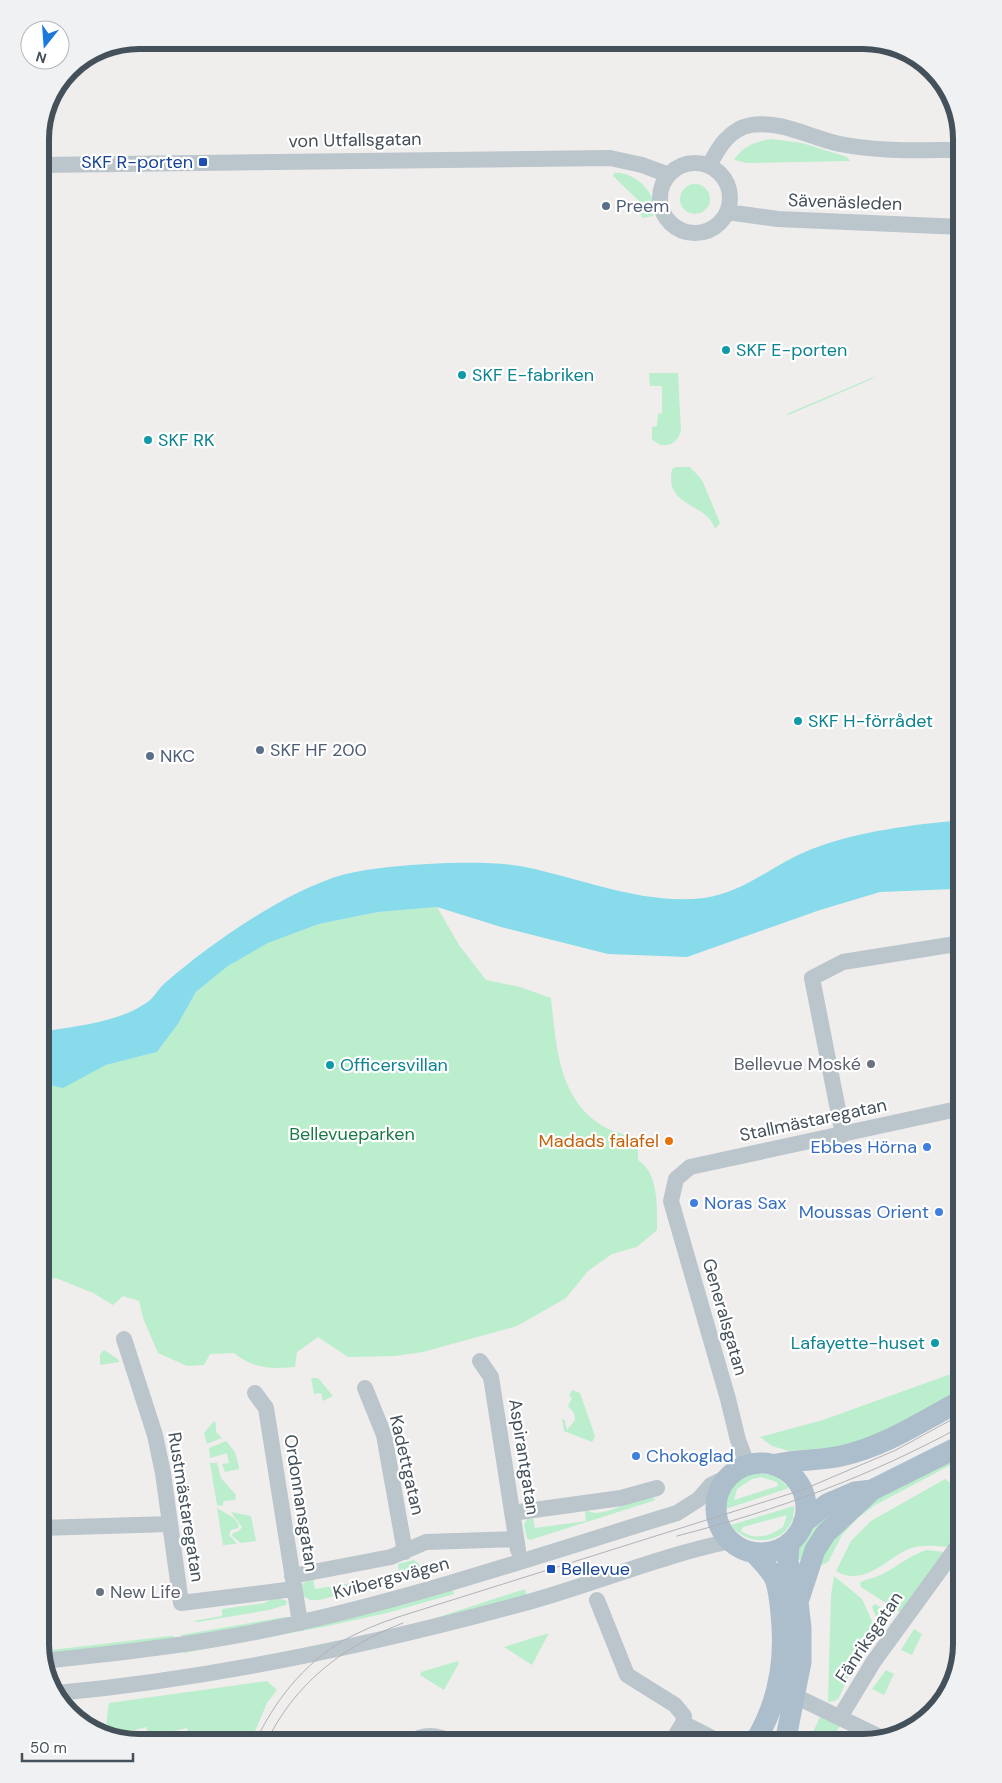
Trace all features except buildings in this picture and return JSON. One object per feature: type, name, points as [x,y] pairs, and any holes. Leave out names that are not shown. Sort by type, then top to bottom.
[{"type":"main road","points":[[773,1465],[790,1461],[835,1458],[859,1451],[883,1442],[953,1405]]},
{"type":"main road","points":[[798,1602],[814,1550],[826,1533],[872,1490],[953,1450]]},
{"type":"main road","points":[[760,1734],[767,1722],[778,1688],[783,1630],[774,1578],[753,1552],[731,1541],[722,1529],[717,1510],[720,1492],[739,1471],[760,1463],[773,1465],[787,1471],[800,1486],[806,1503],[803,1523]]},
{"type":"main road","points":[[753,1552],[772,1552],[789,1543],[803,1523],[827,1504],[855,1492],[872,1490]]},
{"type":"main road","points":[[787,1734],[801,1662],[798,1602],[788,1562],[789,1543]]},
{"type":"street","points":[[709,166],[726,138],[739,129],[751,125],[769,124],[838,144],[866,148],[953,150]]},
{"type":"street","name":"von Utfallsgatan","points":[[49,165],[610,158],[642,165],[668,175]]},
{"type":"street","points":[[695,163],[709,166],[724,177],[729,188],[730,201],[727,212],[722,221],[709,230],[694,233],[678,229],[666,218],[660,202],[662,185],[668,175],[685,164],[695,163]]},
{"type":"street","name":"Sävenäsleden","points":[[727,212],[778,219],[953,227]]},
{"type":"street","points":[[843,1134],[812,978],[843,962],[953,944]]},
{"type":"street","name":"Stallmästaregatan","points":[[676,1179],[690,1167],[953,1110]]},
{"type":"street","name":"Generalsgatan","points":[[676,1179],[671,1201],[728,1400],[738,1440],[739,1471]]},
{"type":"street","name":"Rustmästaregatan","points":[[124,1339],[155,1435],[181,1603],[293,1582],[391,1557],[426,1542],[516,1540]]},
{"type":"street","name":"Aspirantgatan","points":[[480,1361],[491,1377],[516,1540],[521,1561]]},
{"type":"street","name":"Kadettgatan","points":[[366,1388],[384,1435],[405,1552]]},
{"type":"street","name":"Ordonnansgatan","points":[[255,1393],[266,1408],[300,1622]]},
{"type":"street","name":"Kvibergsvägen","points":[[51,1660],[180,1644],[300,1622],[416,1593],[677,1513],[699,1500],[711,1485],[739,1471]]},
{"type":"street","points":[[512,1513],[621,1498],[657,1488]]},
{"type":"street","points":[[49,1528],[170,1524]]},
{"type":"street","points":[[63,1692],[185,1678],[351,1648],[534,1600],[658,1560],[731,1541]]},
{"type":"street","name":"Fänriksgatan","points":[[840,1716],[874,1661],[953,1552]]},
{"type":"street","points":[[597,1600],[627,1675],[675,1705],[684,1716],[683,1723],[676,1734]]},
{"type":"street","points":[[795,1696],[873,1733]]},
{"type":"street","points":[[683,1723],[704,1734]]},
{"type":"green space","points":[[771,139],[802,143],[847,157],[850,161],[747,163],[734,160],[741,151],[750,145]]},
{"type":"green space","points":[[614,173],[621,173],[635,179],[646,188],[653,201],[653,216],[642,218],[639,201],[613,176]]},
{"type":"green space","points":[[695,184],[706,188],[710,199],[706,210],[695,214],[684,210],[680,199],[684,188]]},
{"type":"green space","points":[[649,373],[678,373],[681,431],[676,440],[669,445],[660,444],[652,439],[652,427],[657,426],[658,414],[662,413],[662,386],[650,386]]},
{"type":"green space","points":[[876,376],[870,380],[786,416],[789,413]]},
{"type":"green space","points":[[676,467],[690,467],[702,480],[720,523],[715,529],[711,520],[680,498],[674,491],[671,482],[672,469]]},
{"type":"green space","name":"Bellevueparken","points":[[437,907],[459,945],[486,980],[520,987],[551,998],[558,1051],[568,1085],[576,1100],[587,1114],[601,1125],[628,1137],[638,1144],[638,1160],[650,1173],[653,1182],[657,1230],[637,1247],[612,1254],[588,1271],[566,1298],[517,1326],[423,1352],[395,1356],[348,1357],[318,1337],[297,1352],[295,1367],[263,1367],[248,1362],[234,1353],[210,1354],[204,1365],[187,1366],[158,1353],[143,1318],[139,1301],[123,1296],[113,1305],[93,1293],[56,1278],[49,1280],[49,1085],[63,1087],[106,1065],[157,1052],[178,1024],[196,992],[228,966],[268,943],[319,924],[378,912]]},
{"type":"green space","points":[[104,1350],[119,1360],[119,1362],[100,1365],[100,1354]]},
{"type":"green space","points":[[953,1373],[953,1395],[870,1438],[840,1447],[789,1451],[772,1446],[760,1437],[823,1420]]},
{"type":"green space","points":[[311,1378],[318,1378],[333,1396],[323,1401],[321,1393],[314,1394]]},
{"type":"green space","points":[[572,1390],[580,1393],[595,1436],[592,1442],[564,1431],[562,1419],[565,1420],[567,1430],[575,1420],[574,1413],[568,1406],[572,1398],[569,1396]]},
{"type":"green space","points":[[214,1421],[216,1432],[222,1438],[207,1444],[204,1433]]},
{"type":"green space","points":[[226,1441],[235,1452],[239,1469],[225,1472],[222,1464],[229,1463],[227,1453],[210,1458],[209,1448]]},
{"type":"green space","points":[[953,1457],[953,1464],[875,1505],[858,1518],[842,1535],[828,1562],[822,1565],[815,1563],[853,1512]]},
{"type":"green space","points":[[210,1463],[217,1463],[221,1478],[236,1495],[235,1500],[224,1501],[222,1506],[217,1505]]},
{"type":"green space","points":[[757,1473],[776,1476],[789,1488],[726,1509],[728,1495],[734,1485]],"holes":[[[761,1477],[777,1482],[778,1486],[734,1500],[737,1489],[752,1479]]]},
{"type":"green space","points":[[945,1479],[953,1485],[953,1540],[948,1547],[927,1546],[911,1548],[873,1571],[855,1576],[836,1571],[851,1541],[871,1521]]},
{"type":"green space","points":[[649,1495],[656,1500],[530,1540],[527,1538],[524,1525],[527,1518],[533,1518],[535,1528],[586,1521],[585,1510],[595,1513],[603,1512]]},
{"type":"green space","points":[[847,1500],[805,1561],[795,1558],[803,1537],[814,1523]]},
{"type":"green space","points":[[794,1506],[793,1519],[788,1528],[780,1535],[770,1539],[749,1538],[739,1533],[731,1525]],"holes":[[[787,1515],[783,1527],[773,1533],[757,1537],[741,1531],[743,1527]]]},
{"type":"green space","points":[[217,1508],[234,1518],[239,1525],[238,1528],[231,1530],[229,1535],[237,1544],[223,1545]]},
{"type":"green space","points":[[231,1512],[251,1516],[256,1541],[241,1543],[232,1536],[233,1533],[239,1531],[242,1527]]},
{"type":"green space","points":[[927,1550],[944,1552],[900,1612],[861,1587],[860,1583],[876,1577]]},
{"type":"green space","points":[[414,1560],[427,1571],[320,1600],[310,1600],[303,1596],[302,1584],[313,1578],[315,1589],[396,1576],[399,1573],[398,1564]]},
{"type":"green space","points":[[834,1576],[862,1599],[876,1630],[848,1677],[839,1698],[828,1702],[831,1595]]},
{"type":"green space","points":[[452,1586],[454,1594],[387,1613],[184,1653],[184,1648]]},
{"type":"green space","points":[[525,1589],[527,1597],[411,1626]]},
{"type":"green space","points":[[274,1597],[287,1601],[286,1605],[269,1610],[198,1622],[193,1621],[222,1616],[222,1609],[265,1603]]},
{"type":"green space","points":[[875,1604],[890,1613],[880,1627],[872,1607]]},
{"type":"green space","points":[[285,1617],[283,1619],[182,1638],[181,1635]]},
{"type":"green space","points":[[914,1629],[922,1634],[912,1655],[901,1650]]},
{"type":"green space","points":[[549,1633],[532,1665],[504,1647]]},
{"type":"green space","points":[[174,1636],[174,1640],[55,1653],[51,1650]]},
{"type":"green space","points":[[458,1661],[459,1663],[444,1690],[420,1675],[421,1672]]},
{"type":"green space","points":[[886,1670],[894,1674],[884,1695],[872,1689]]},
{"type":"green space","points":[[267,1681],[277,1690],[267,1703],[254,1734],[188,1734],[187,1728],[162,1734],[148,1734],[146,1727],[122,1733],[106,1727],[109,1703]]},
{"type":"green space","points":[[821,1715],[841,1725],[834,1734],[813,1734]]},
{"type":"water","points":[[953,821],[953,889],[880,892],[820,910],[687,957],[608,954],[501,927],[437,907],[378,912],[319,924],[268,943],[228,966],[196,992],[178,1024],[157,1052],[106,1065],[63,1088],[49,1085],[49,1030],[111,1019],[137,1008],[149,1001],[163,985],[183,968],[249,920],[296,893],[342,875],[406,865],[507,864],[547,872],[613,890],[658,898],[704,898],[733,890],[812,849],[867,833]]},
{"type":"tram line","points":[[259,1734],[284,1694],[310,1666],[340,1643],[363,1631],[407,1614],[802,1490],[896,1450],[953,1419]]},
{"type":"tram line","points":[[677,1536],[751,1515],[823,1490],[893,1461],[953,1431]]},
{"type":"tram line","points":[[271,1734],[291,1703],[322,1670],[360,1643],[403,1623]]},
{"type":"place","name":"SKF R-porten","points":[[203,162]]},
{"type":"place","name":"Preem","points":[[606,206]]},
{"type":"place","name":"SKF E-porten","points":[[726,350]]},
{"type":"place","name":"SKF E-fabriken","points":[[462,375]]},
{"type":"place","name":"SKF RK","points":[[148,440]]},
{"type":"place","name":"SKF H-förrådet","points":[[798,721]]},
{"type":"place","name":"SKF HF 200","points":[[260,750]]},
{"type":"place","name":"NKC","points":[[150,756]]},
{"type":"place","name":"Bellevue Moské","points":[[871,1064]]},
{"type":"place","name":"Officersvillan","points":[[330,1065]]},
{"type":"place","name":"Madads falafel","points":[[669,1141]]},
{"type":"place","name":"Ebbes Hörna","points":[[927,1147]]},
{"type":"place","name":"Noras Sax","points":[[694,1203]]},
{"type":"place","name":"Moussas Orient","points":[[939,1212]]},
{"type":"place","name":"Lafayette-huset","points":[[935,1343]]},
{"type":"place","name":"Chokoglad","points":[[636,1456]]},
{"type":"place","name":"Bellevue","points":[[551,1569]]},
{"type":"place","name":"New Life","points":[[100,1592]]}]
